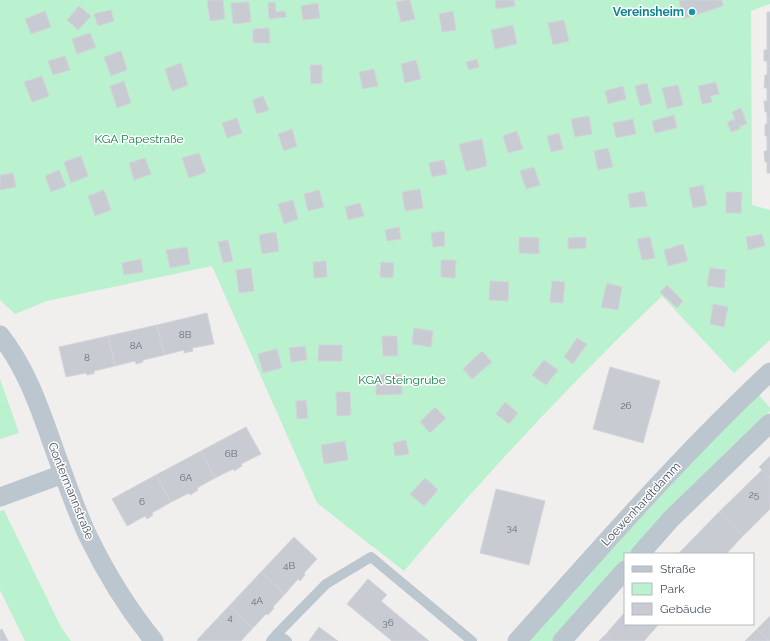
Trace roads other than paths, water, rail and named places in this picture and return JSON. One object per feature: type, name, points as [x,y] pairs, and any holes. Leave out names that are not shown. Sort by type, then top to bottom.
[{"type":"street","name":"Gontermannstraße","points":[[0,335],[20,363],[38,404],[63,474],[88,536],[100,560],[115,587],[137,620],[154,641]]},
{"type":"street","name":"Loewenhardtdamm","points":[[517,641],[648,495],[770,372]]},
{"type":"street","points":[[641,553],[671,519],[770,423]]},
{"type":"street","points":[[0,497],[63,474]]},
{"type":"street","points":[[562,641],[624,571]]},
{"type":"lane","points":[[286,641],[274,638],[326,584],[371,557],[472,641]]},
{"type":"place","name":"Vereinsheim","points":[[692,12]]},
{"type":"park label","name":"KGA Papestraße","points":[[139,139]]},
{"type":"park label","name":"KGA Steingrube","points":[[402,380]]}]
